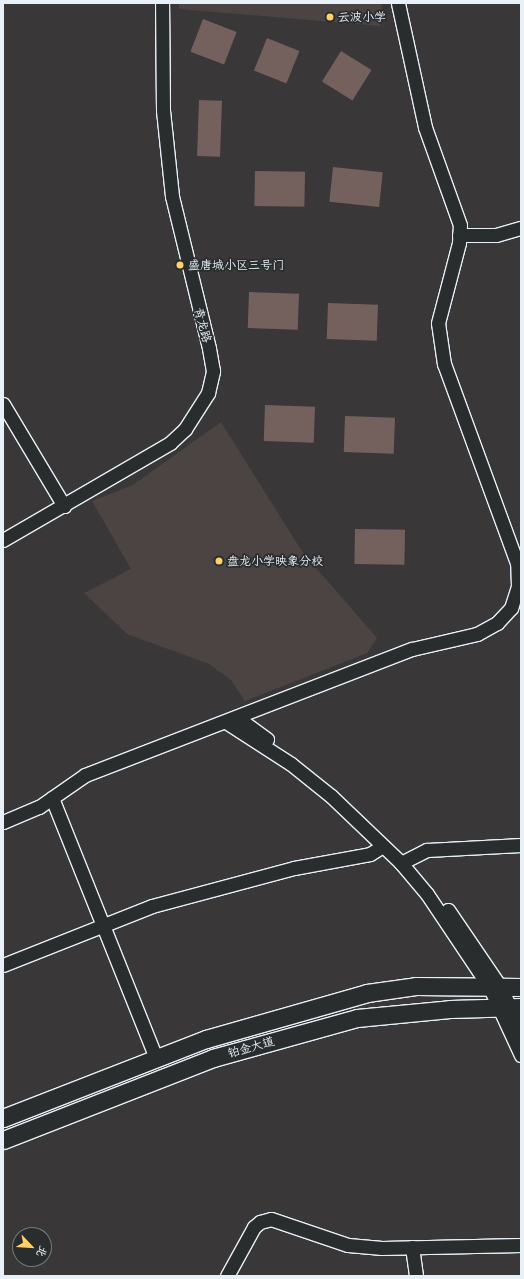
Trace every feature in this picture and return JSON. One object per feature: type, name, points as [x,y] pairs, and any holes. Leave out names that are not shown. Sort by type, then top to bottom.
[{"type":"main road","name":"铂金大道","points":[[3,1118],[206,1039],[367,993],[416,986],[521,988]]},
{"type":"main road","name":"铂金大道","points":[[3,1140],[180,1070],[262,1043],[357,1018],[427,1011],[511,1007]]},
{"type":"street","name":"青龙路","points":[[3,540],[151,455],[185,430],[208,393],[213,371],[172,196],[163,110],[162,3]]},
{"type":"street","points":[[3,822],[39,807],[85,775],[232,720],[412,649],[478,634],[497,623],[511,608],[518,586],[517,563],[444,364],[438,323],[460,235],[460,225],[425,127],[398,3]]},
{"type":"street","points":[[460,235],[496,235],[521,228]]},
{"type":"street","points":[[3,404],[64,506]]},
{"type":"street","points":[[232,720],[331,796],[383,846],[404,862]]},
{"type":"street","points":[[232,720],[334,790],[404,862],[467,934],[496,988],[511,1007],[521,1031]]},
{"type":"street","points":[[52,798],[105,925],[156,1058]]},
{"type":"street","points":[[404,862],[427,850],[521,845]]},
{"type":"street","points":[[3,965],[152,906],[294,868],[370,854],[383,846]]},
{"type":"street","points":[[511,1007],[521,1056]]},
{"type":"street","points":[[226,1276],[254,1227],[260,1222],[270,1219],[348,1245],[382,1248],[412,1246],[521,1245]]},
{"type":"street","points":[[412,1246],[416,1276]]},
{"type":"shaded area","name":"云波小学","points":[[179,3],[382,3],[380,26],[179,9]]},
{"type":"shaded area","name":"盘龙小学映象分校","points":[[221,422],[303,553],[377,638],[367,653],[245,701],[231,680],[209,664],[127,634],[84,593],[131,569],[92,501],[133,485]]},
{"type":"building","points":[[203,19],[237,32],[224,65],[190,52]]},
{"type":"building","points":[[267,38],[299,51],[286,84],[254,70]]},
{"type":"building","points":[[341,51],[372,70],[352,101],[322,82]]},
{"type":"building","points":[[199,100],[222,101],[220,157],[197,156]]},
{"type":"building","points":[[333,167],[383,172],[379,207],[329,202]]},
{"type":"building","points":[[255,171],[305,172],[304,207],[254,206]]},
{"type":"building","points":[[249,292],[299,294],[298,330],[248,328]]},
{"type":"building","points":[[328,303],[378,305],[377,341],[327,339]]},
{"type":"building","points":[[265,405],[315,407],[314,443],[264,441]]},
{"type":"building","points":[[345,416],[395,418],[394,454],[344,452]]},
{"type":"building","points":[[355,529],[405,530],[404,565],[354,564]]},
{"type":"place","name":"云波小学","points":[[330,17]]},
{"type":"place","name":"盛唐城小区三号门","points":[[180,265]]},
{"type":"place","name":"盘龙小学映象分校","points":[[219,561]]}]
